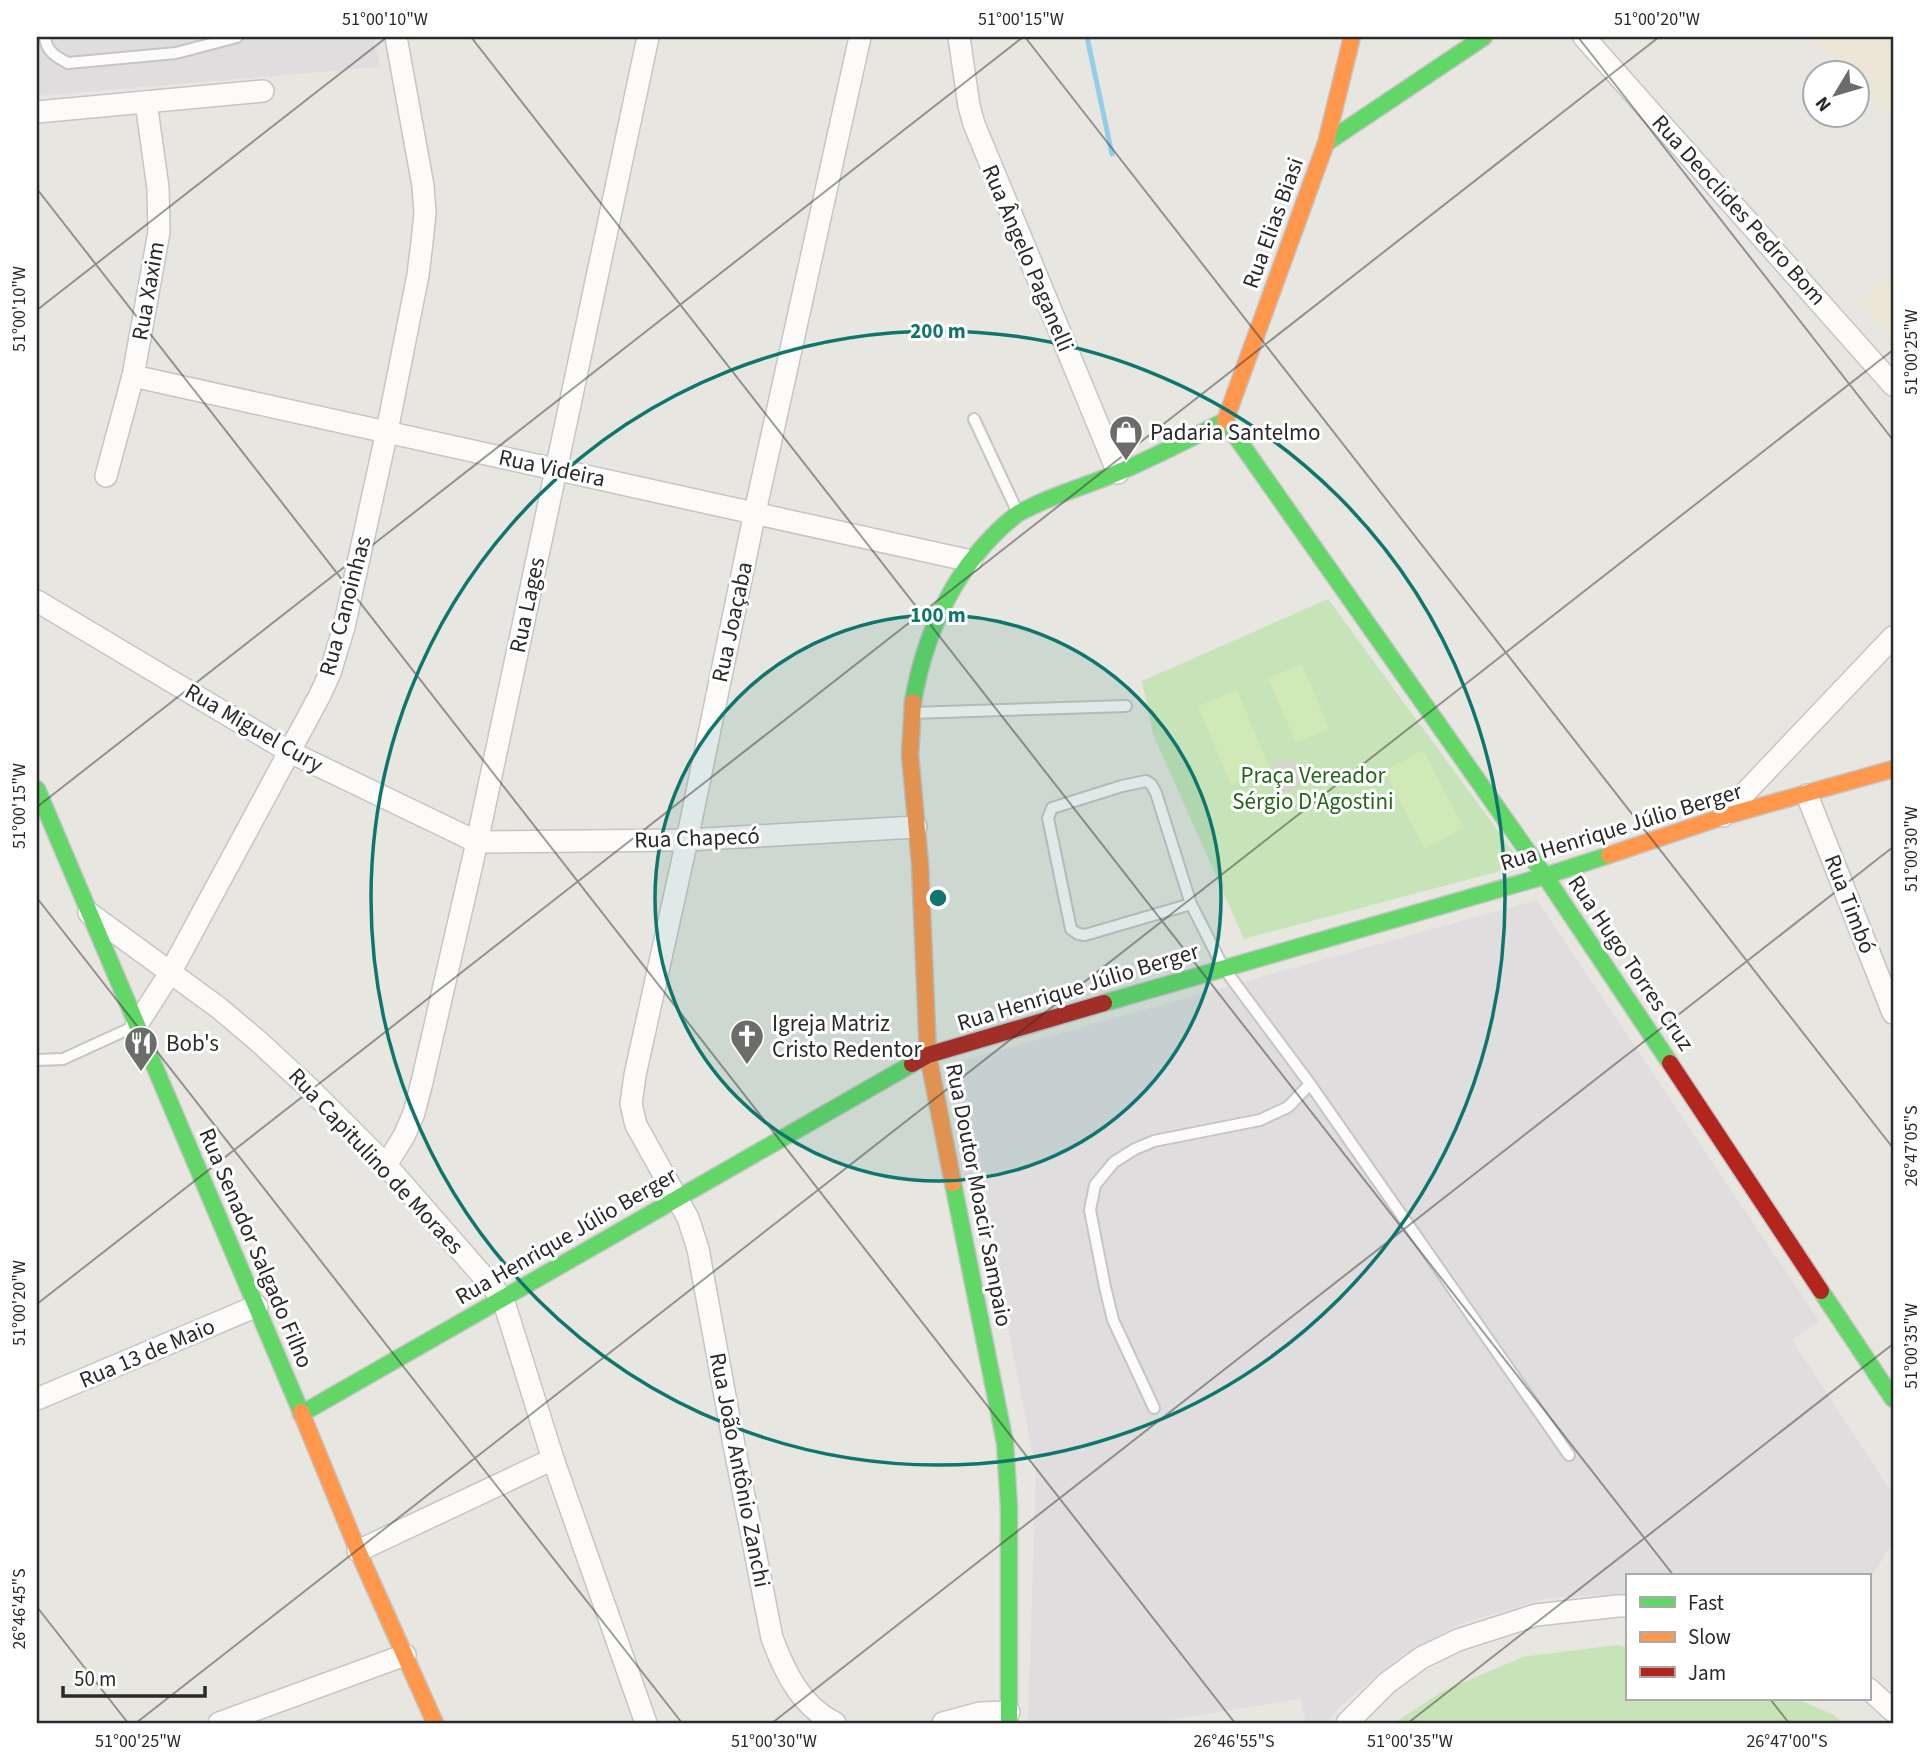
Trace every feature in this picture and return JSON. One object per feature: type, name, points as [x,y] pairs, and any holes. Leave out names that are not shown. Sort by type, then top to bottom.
[{"type":"street","name":"Rua Canoinhas","points":[[136,1026],[170,973],[320,695],[344,628],[418,275],[425,213],[423,186],[396,37]]},
{"type":"street","name":"Rua Lages","points":[[386,1165],[414,1113],[477,842],[648,37]]},
{"type":"street","name":"Rua Joaçaba","points":[[678,1198],[636,1125],[631,1104],[635,1075],[860,37]]},
{"type":"street","name":"Rua Ângelo Paganelli","points":[[959,37],[969,106],[978,135],[1118,472]]},
{"type":"street","name":"Rua Elias Biasi","points":[[1225,421],[1326,143],[1352,37]]},
{"type":"street","points":[[1326,143],[1484,37]]},
{"type":"street","name":"Rua Deoclides Pedro Bom","points":[[1584,37],[1886,363],[1893,384]]},
{"type":"street","points":[[37,112],[263,91]]},
{"type":"street","name":"Rua Xaxim","points":[[106,476],[133,376],[159,232],[158,188],[146,102]]},
{"type":"street","name":"Rua Videira","points":[[133,376],[971,561]]},
{"type":"street","name":"Rua Doutor Moacir Sampaio","points":[[1009,1717],[1009,1507],[1004,1443],[928,1055],[920,878],[910,755],[911,713],[917,677],[927,641],[942,606],[971,561],[1018,513],[1056,495],[1118,472],[1225,421]]},
{"type":"street","name":"Rua Hugo Torres Cruz","points":[[1225,421],[1545,876],[1893,1399]]},
{"type":"street","name":"Rua Miguel Cury","points":[[37,601],[290,752],[477,842]]},
{"type":"street","points":[[1722,817],[1893,637]]},
{"type":"street","name":"Rua Henrique Júlio Berger","points":[[301,1414],[928,1055],[1223,967],[1545,876],[1722,817],[1893,769]]},
{"type":"street","name":"Rua Senador Salgado Filho","points":[[37,789],[358,1551],[435,1723]]},
{"type":"street","name":"Rua Timbó","points":[[1808,795],[1893,1013]]},
{"type":"street","name":"Rua Chapecó","points":[[477,842],[687,840],[916,827]]},
{"type":"street","name":"Rua Capitulino de Moraes","points":[[87,912],[219,1008],[309,1088],[386,1165],[503,1299],[553,1459],[646,1723]]},
{"type":"street","name":"Rua João Antônio Zanchi","points":[[678,1198],[698,1249],[772,1638],[781,1661],[807,1703],[822,1717],[835,1723]]},
{"type":"street","name":"Rua 13 de Maio","points":[[37,1399],[257,1306]]},
{"type":"street","points":[[358,1551],[553,1459]]},
{"type":"street","points":[[1347,1723],[1387,1683],[1421,1658],[1458,1640],[1536,1615],[1626,1606]]},
{"type":"street","points":[[219,1723],[405,1655]]},
{"type":"street","points":[[1870,1690],[1893,1712]]},
{"type":"street","points":[[943,1723],[980,1713],[1009,1717]]},
{"type":"lane","points":[[45,37],[46,45],[55,56],[68,63],[176,53],[237,37]]},
{"type":"lane","points":[[974,419],[1018,513]]},
{"type":"lane","points":[[911,713],[1126,706]]},
{"type":"lane","points":[[1191,904],[1085,935],[1078,934],[1071,929],[1048,818],[1052,808],[1122,786],[1146,781],[1151,784],[1191,904],[1223,967],[1310,1084],[1569,1455]]},
{"type":"lane","points":[[37,1060],[63,1059],[136,1026]]},
{"type":"lane","points":[[1154,1408],[1113,1320],[1090,1210],[1095,1185],[1114,1162],[1135,1149],[1154,1141],[1260,1120],[1288,1107],[1310,1084]]},
{"type":"shaded area","points":[[37,37],[373,37],[380,67],[37,96]]},
{"type":"shaded area","points":[[1809,37],[1893,37],[1893,117],[1870,95],[1870,60],[1834,60]]},
{"type":"shaded area","points":[[1893,277],[1893,345],[1892,345],[1860,298]]},
{"type":"shaded area","points":[[1287,760],[1299,764],[1303,776],[1299,788],[1287,792],[1275,788],[1271,776],[1275,764]]},
{"type":"shaded area","points":[[1537,900],[1819,1321],[1792,1340],[1893,1494],[1891,1545],[1870,1579],[1870,1574],[1626,1574],[1626,1594],[1548,1598],[1460,1624],[1398,1658],[1342,1705],[1326,1723],[1306,1723],[1300,1699],[1150,1723],[1028,1723],[1036,1472],[957,1062]]},
{"type":"green space","name":"Praça Vereador Sérgio D'Agostini","points":[[1328,599],[1523,865],[1244,939],[1153,734],[1142,681]]},
{"type":"green space","points":[[1302,664],[1329,729],[1296,743],[1268,678]]},
{"type":"green space","points":[[1237,690],[1270,769],[1231,785],[1198,706]]},
{"type":"green space","points":[[1423,750],[1464,828],[1425,849],[1384,771]]},
{"type":"green space","points":[[1617,1645],[1626,1647],[1626,1700],[1799,1700],[1834,1715],[1844,1723],[1394,1723],[1443,1691],[1523,1657]]},
{"type":"waterway","points":[[1087,37],[1112,154]]},
{"type":"traffic: fast","points":[[1326,143],[1484,37]]},
{"type":"traffic: fast","points":[[1225,421],[1545,876],[1670,1063]]},
{"type":"traffic: fast","points":[[913,702],[926,649],[947,599],[961,575],[995,533],[1025,510],[1132,466],[1225,421]]},
{"type":"traffic: fast","points":[[37,789],[301,1412]]},
{"type":"traffic: fast","points":[[1104,1003],[1545,876],[1609,855]]},
{"type":"traffic: fast","points":[[301,1414],[912,1064]]},
{"type":"traffic: fast","points":[[953,1183],[1005,1443],[1009,1507],[1009,1723]]},
{"type":"traffic: fast","points":[[1821,1291],[1893,1399]]},
{"type":"traffic: slow","points":[[1225,421],[1326,143],[1352,37]]},
{"type":"traffic: slow","points":[[913,702],[910,755],[920,864],[928,1055],[953,1183]]},
{"type":"traffic: slow","points":[[1609,855],[1722,817],[1893,769]]},
{"type":"traffic: slow","points":[[301,1412],[358,1551],[435,1723]]},
{"type":"traffic: jam","points":[[912,1064],[928,1055],[1104,1003]]},
{"type":"traffic: jam","points":[[1670,1063],[1821,1291]]},
{"type":"place","name":"Padaria Santelmo","points":[[1126,462]]},
{"type":"place","name":"Igreja Matriz Cristo Redentor","points":[[747,1066]]},
{"type":"place","name":"Bob's","points":[[141,1073]]}]
